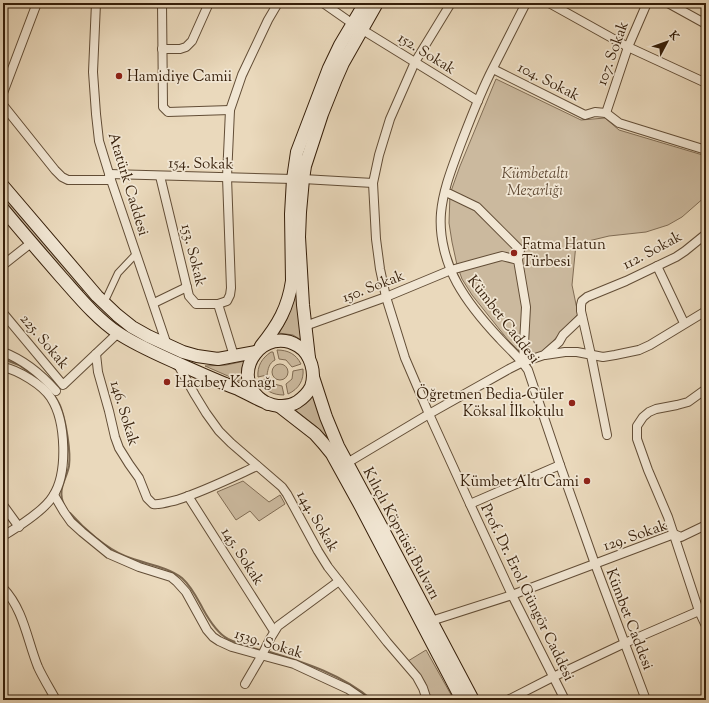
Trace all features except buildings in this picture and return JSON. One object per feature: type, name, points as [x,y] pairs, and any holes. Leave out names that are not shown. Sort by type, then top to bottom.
[{"type":"main road","points":[[274,405],[258,397],[253,391],[248,377],[248,370],[250,362],[274,330],[284,312],[290,290],[292,272],[291,214],[298,179],[322,114],[358,26],[365,3]]},
{"type":"main road","points":[[358,26],[377,3]]},
{"type":"main road","points":[[3,209],[87,306],[118,333],[144,348],[274,405],[287,406],[301,399],[306,394],[311,387],[313,376],[303,304],[299,237],[300,212],[298,179]]},
{"type":"main road","points":[[3,186],[72,268],[104,303],[132,327],[167,345],[197,356],[218,359],[258,350],[271,342],[286,341],[299,346],[305,351],[310,360]]},
{"type":"main road","name":"Kılıçlı Köprüsü Bulvarı","points":[[313,376],[332,433],[473,700]]},
{"type":"main road","name":"Kılıçlı Köprüsü Bulvarı","points":[[274,405],[315,434],[332,454],[462,700]]},
{"type":"street","points":[[3,93],[37,3]]},
{"type":"street","name":"Atatürk Caddesi","points":[[96,3],[93,72],[99,141],[167,345]]},
{"type":"street","points":[[162,3],[163,107],[168,112],[230,110]]},
{"type":"street","points":[[162,49],[180,49],[186,47],[192,41],[209,3]]},
{"type":"street","points":[[227,177],[230,110],[242,75],[268,20],[278,3]]},
{"type":"street","name":"152. Sokak","points":[[323,3],[478,101]]},
{"type":"street","name":"Prof. Dr. Erol Güngör Caddesi","points":[[451,3],[415,62],[390,119],[379,154],[373,183],[376,239],[380,269],[386,297],[405,358],[429,414],[512,595],[565,700]]},
{"type":"street","name":"Kümbet Caddesi","points":[[526,3],[492,69],[451,169],[441,214],[443,244],[451,270],[472,306],[499,338],[523,362],[528,370],[595,564],[646,700]]},
{"type":"street","points":[[548,3],[628,47],[706,84]]},
{"type":"street","name":"107. Sokak","points":[[606,113],[628,47],[647,3]]},
{"type":"street","points":[[668,3],[706,24]]},
{"type":"street","name":"104. Sokak","points":[[492,69],[585,115],[596,112],[606,113]]},
{"type":"street","name":"154. Sokak","points":[[3,105],[55,170],[62,177],[68,180],[160,176],[298,179],[373,183]]},
{"type":"street","points":[[606,113],[619,123],[706,150]]},
{"type":"street","name":"153. Sokak","points":[[160,176],[186,287],[189,296],[196,304],[218,304],[227,301],[230,295],[227,177]]},
{"type":"street","points":[[450,194],[477,207],[520,250],[518,260],[526,307],[523,362]]},
{"type":"street","name":"112. Sokak","points":[[607,435],[582,317],[582,300],[658,266],[685,251],[706,234]]},
{"type":"street","points":[[3,265],[31,243]]},
{"type":"street","points":[[104,303],[118,273],[136,254]]},
{"type":"street","name":"150. Sokak","points":[[305,326],[386,297],[451,270],[502,256],[518,260]]},
{"type":"street","points":[[658,266],[684,323]]},
{"type":"street","points":[[154,303],[186,287]]},
{"type":"street","points":[[218,304],[234,356]]},
{"type":"street","points":[[347,463],[429,414],[523,362],[544,355],[564,352],[577,352],[603,357],[615,356],[640,350],[706,311]]},
{"type":"street","name":"225. Sokak","points":[[3,313],[62,385],[118,333]]},
{"type":"street","points":[[544,355],[559,342],[563,335],[582,317]]},
{"type":"street","points":[[3,352],[32,368],[45,379],[53,394],[58,414],[64,459],[62,471],[54,495],[47,505],[19,527],[3,536]]},
{"type":"street","name":"146. Sokak","points":[[96,354],[98,372],[110,411],[115,437],[128,464],[139,478],[147,498],[152,504],[159,505],[188,496],[257,466]]},
{"type":"street","name":"144. Sokak","points":[[177,363],[202,407],[219,431],[282,487],[318,551],[338,581],[417,677],[428,700]]},
{"type":"street","points":[[3,367],[17,372],[53,394]]},
{"type":"street","points":[[53,394],[62,385]]},
{"type":"street","points":[[706,389],[688,402],[649,412],[643,417],[637,426],[636,439],[668,517],[702,609],[706,626]]},
{"type":"street","points":[[470,504],[560,465]]},
{"type":"street","name":"1539. Sokak","points":[[54,495],[71,522],[109,554],[138,567],[171,577],[177,582],[186,592],[207,630],[219,641],[232,647],[294,664],[348,689],[364,700]]},
{"type":"street","name":"145. Sokak","points":[[188,496],[274,631]]},
{"type":"street","points":[[3,505],[19,527]]},
{"type":"street","name":"129. Sokak","points":[[431,621],[512,595],[674,534],[681,537],[706,525]]},
{"type":"street","points":[[245,684],[278,626],[338,581]]},
{"type":"street","points":[[3,588],[11,596],[27,633],[38,667],[56,700]]},
{"type":"street","points":[[508,700],[625,643],[702,609]]},
{"type":"green space","name":"Kümbetaltı Mezarlığı","points":[[496,79],[581,120],[605,118],[619,130],[706,156],[706,196],[682,217],[668,225],[646,232],[609,236],[576,244],[572,285],[578,314],[540,353],[532,355],[521,353],[508,340],[472,295],[462,279],[457,265],[449,223],[450,194]]},
{"type":"green space","points":[[3,193],[84,289],[81,293],[3,201]]},
{"type":"green space","points":[[296,291],[298,291],[303,341],[293,335],[279,333],[285,323]]},
{"type":"green space","points":[[277,350],[291,353],[301,364],[292,367],[286,360],[279,359]]},
{"type":"green space","points":[[271,352],[273,352],[275,360],[270,364],[267,375],[258,377],[258,369],[261,363]]},
{"type":"green space","points":[[245,361],[244,383],[205,366],[226,365]]},
{"type":"green space","points":[[277,364],[283,364],[288,369],[286,378],[283,380],[277,380],[272,375],[272,369]]},
{"type":"green space","points":[[303,369],[303,377],[300,384],[295,390],[288,394],[286,384],[292,379],[293,371]]},
{"type":"green space","points":[[269,378],[274,384],[282,386],[284,395],[270,392],[259,381]]},
{"type":"green space","points":[[313,394],[331,441],[317,427],[294,409]]},
{"type":"green space","points":[[243,481],[269,502],[280,495],[285,504],[259,521],[250,511],[236,520],[217,492]]},
{"type":"green space","points":[[426,650],[454,700],[431,700],[425,682],[408,661]]},
{"type":"waterway","points":[[3,359],[19,365],[39,379]]},
{"type":"waterway","points":[[52,392],[63,414],[69,445],[69,466],[61,494],[64,505]]},
{"type":"waterway","points":[[70,513],[96,538],[118,553],[169,571],[182,578],[186,581],[211,622],[220,633],[232,641],[260,650]]},
{"type":"waterway","points":[[270,652],[324,671],[361,691],[372,700]]},
{"type":"place","name":"Hamidiye Camii","points":[[119,76]]},
{"type":"place","name":"Fatma Hatun Türbesi","points":[[514,253]]},
{"type":"place","name":"Hacıbey Konağı","points":[[167,382]]},
{"type":"place","name":"Öğretmen Bedia-Güler Köksal İlkokulu","points":[[572,403]]},
{"type":"place","name":"Kümbet Altı Cami","points":[[587,481]]}]
